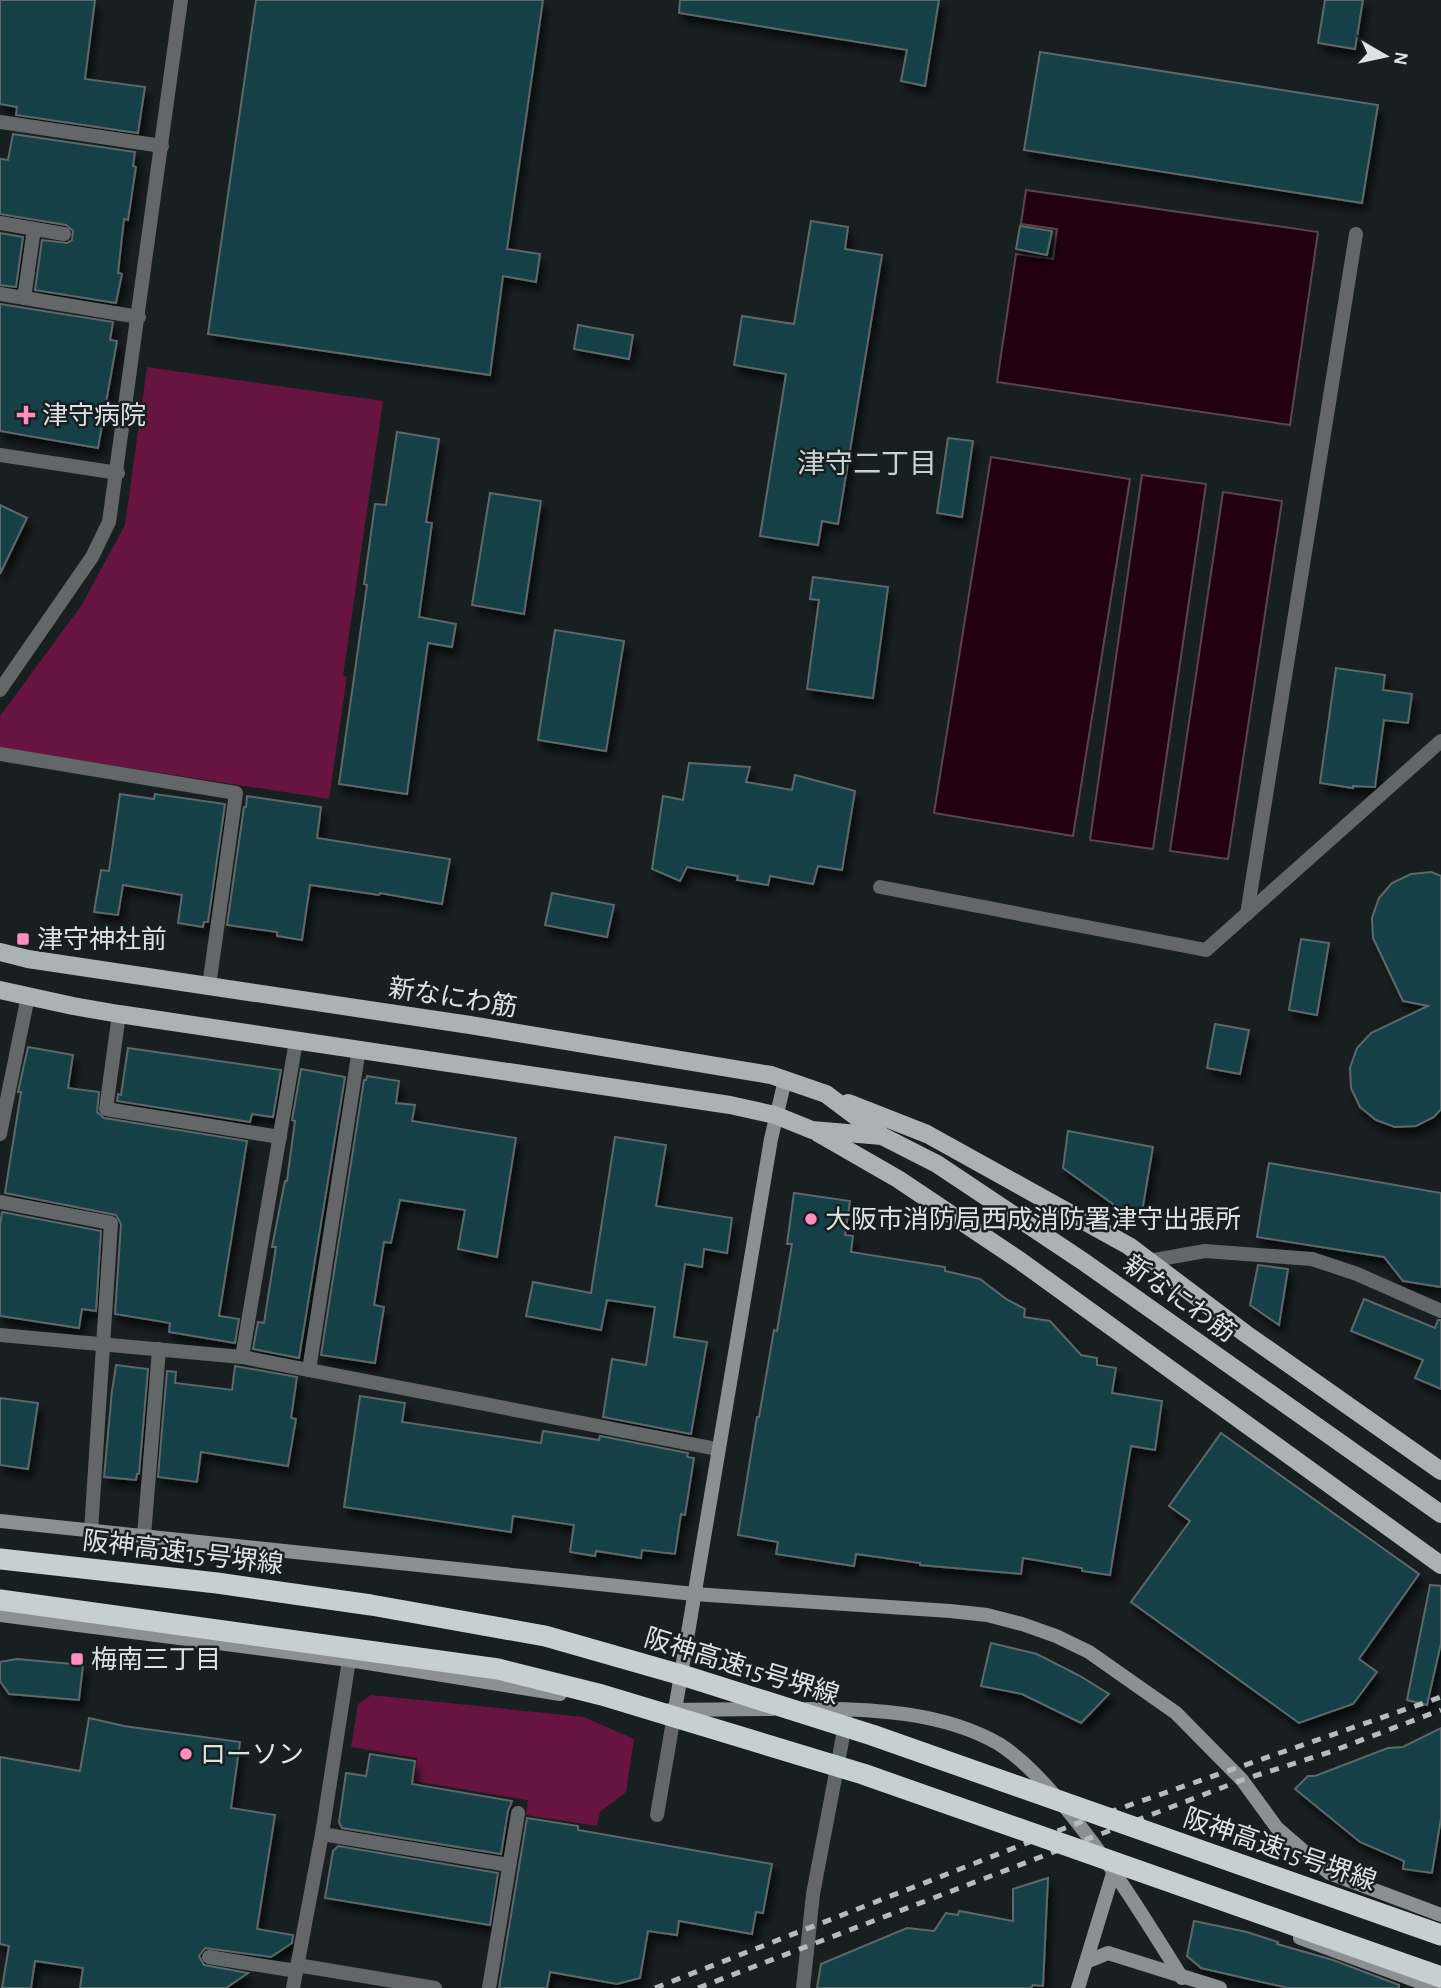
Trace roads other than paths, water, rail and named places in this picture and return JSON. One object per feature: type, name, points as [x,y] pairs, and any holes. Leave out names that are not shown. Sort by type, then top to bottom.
[{"type":"highway","name":"阪神高速15号堺線","points":[[0,1559],[230,1585],[371,1605],[545,1636],[685,1676],[872,1735],[1441,1935]]},
{"type":"highway","points":[[0,1600],[498,1669],[602,1695],[863,1774],[1441,1977]]},
{"type":"main road","name":"新なにわ筋","points":[[0,951],[28,959],[470,1025],[771,1075],[826,1094],[882,1136],[937,1164],[986,1195],[1441,1514]]},
{"type":"main road","name":"新なにわ筋","points":[[0,990],[119,1014],[730,1105],[775,1115],[812,1130],[882,1136]]},
{"type":"main road","points":[[826,1094],[927,1134],[1129,1246],[1246,1334],[1441,1471]]},
{"type":"main road","points":[[812,1130],[898,1179],[1019,1260],[1441,1565]]},
{"type":"street","points":[[0,690],[92,557],[109,522],[118,473],[181,0]]},
{"type":"street","points":[[0,122],[162,146]]},
{"type":"street","points":[[0,223],[64,234]]},
{"type":"street","points":[[24,298],[34,229]]},
{"type":"street","points":[[1247,914],[1356,234]]},
{"type":"street","points":[[0,294],[139,317]]},
{"type":"street","points":[[0,455],[118,473]]},
{"type":"street","points":[[880,887],[1206,950],[1441,741]]},
{"type":"street","points":[[0,754],[236,793],[209,986]]},
{"type":"street","points":[[0,1134],[28,996]]},
{"type":"street","points":[[119,1014],[106,1109],[280,1137]]},
{"type":"street","points":[[242,1357],[296,1041]]},
{"type":"street","points":[[309,1370],[359,1049]]},
{"type":"street","points":[[657,1815],[775,1115],[785,1080]]},
{"type":"street","points":[[0,1202],[111,1223],[90,1531]]},
{"type":"street","points":[[1149,1261],[1205,1251],[1312,1259],[1357,1274],[1441,1311]]},
{"type":"street","points":[[0,1335],[242,1357],[717,1449]]},
{"type":"street","points":[[144,1536],[159,1349]]},
{"type":"street","points":[[0,1521],[694,1594],[824,1601],[986,1615],[1022,1624],[1089,1652],[1176,1713],[1242,1780],[1277,1828],[1329,1873],[1441,1915]]},
{"type":"street","points":[[0,1615],[349,1660],[675,1710],[849,1709],[908,1714],[954,1726],[999,1745],[1041,1779],[1114,1870],[1182,1978]]},
{"type":"street","points":[[293,1988],[322,1834],[349,1660]]},
{"type":"street","points":[[803,1988],[813,1894],[849,1709]]},
{"type":"street","points":[[489,1988],[518,1813]]},
{"type":"street","points":[[322,1834],[509,1865]]},
{"type":"street","points":[[1078,1988],[1114,1870]]},
{"type":"street","points":[[1114,1870],[1436,1988]]},
{"type":"street","points":[[1086,1962],[1108,1953],[1220,1988]]},
{"type":"street","points":[[209,1957],[435,1988]]},
{"type":"railway","points":[[655,1988],[1078,1823],[1441,1697]]},
{"type":"railway","points":[[698,1988],[1242,1780],[1330,1752],[1441,1710]]},
{"type":"place","name":"津守病院","points":[[26,415]]},
{"type":"place","name":"津守神社前","points":[[23,939]]},
{"type":"place","name":"大阪市消防局西成消防署津守出張所","points":[[811,1219]]},
{"type":"place","name":"梅南三丁目","points":[[77,1659]]},
{"type":"place","name":"ローソン","points":[[186,1754]]},
{"type":"district","name":"津守二丁目","points":[[867,463]]}]
